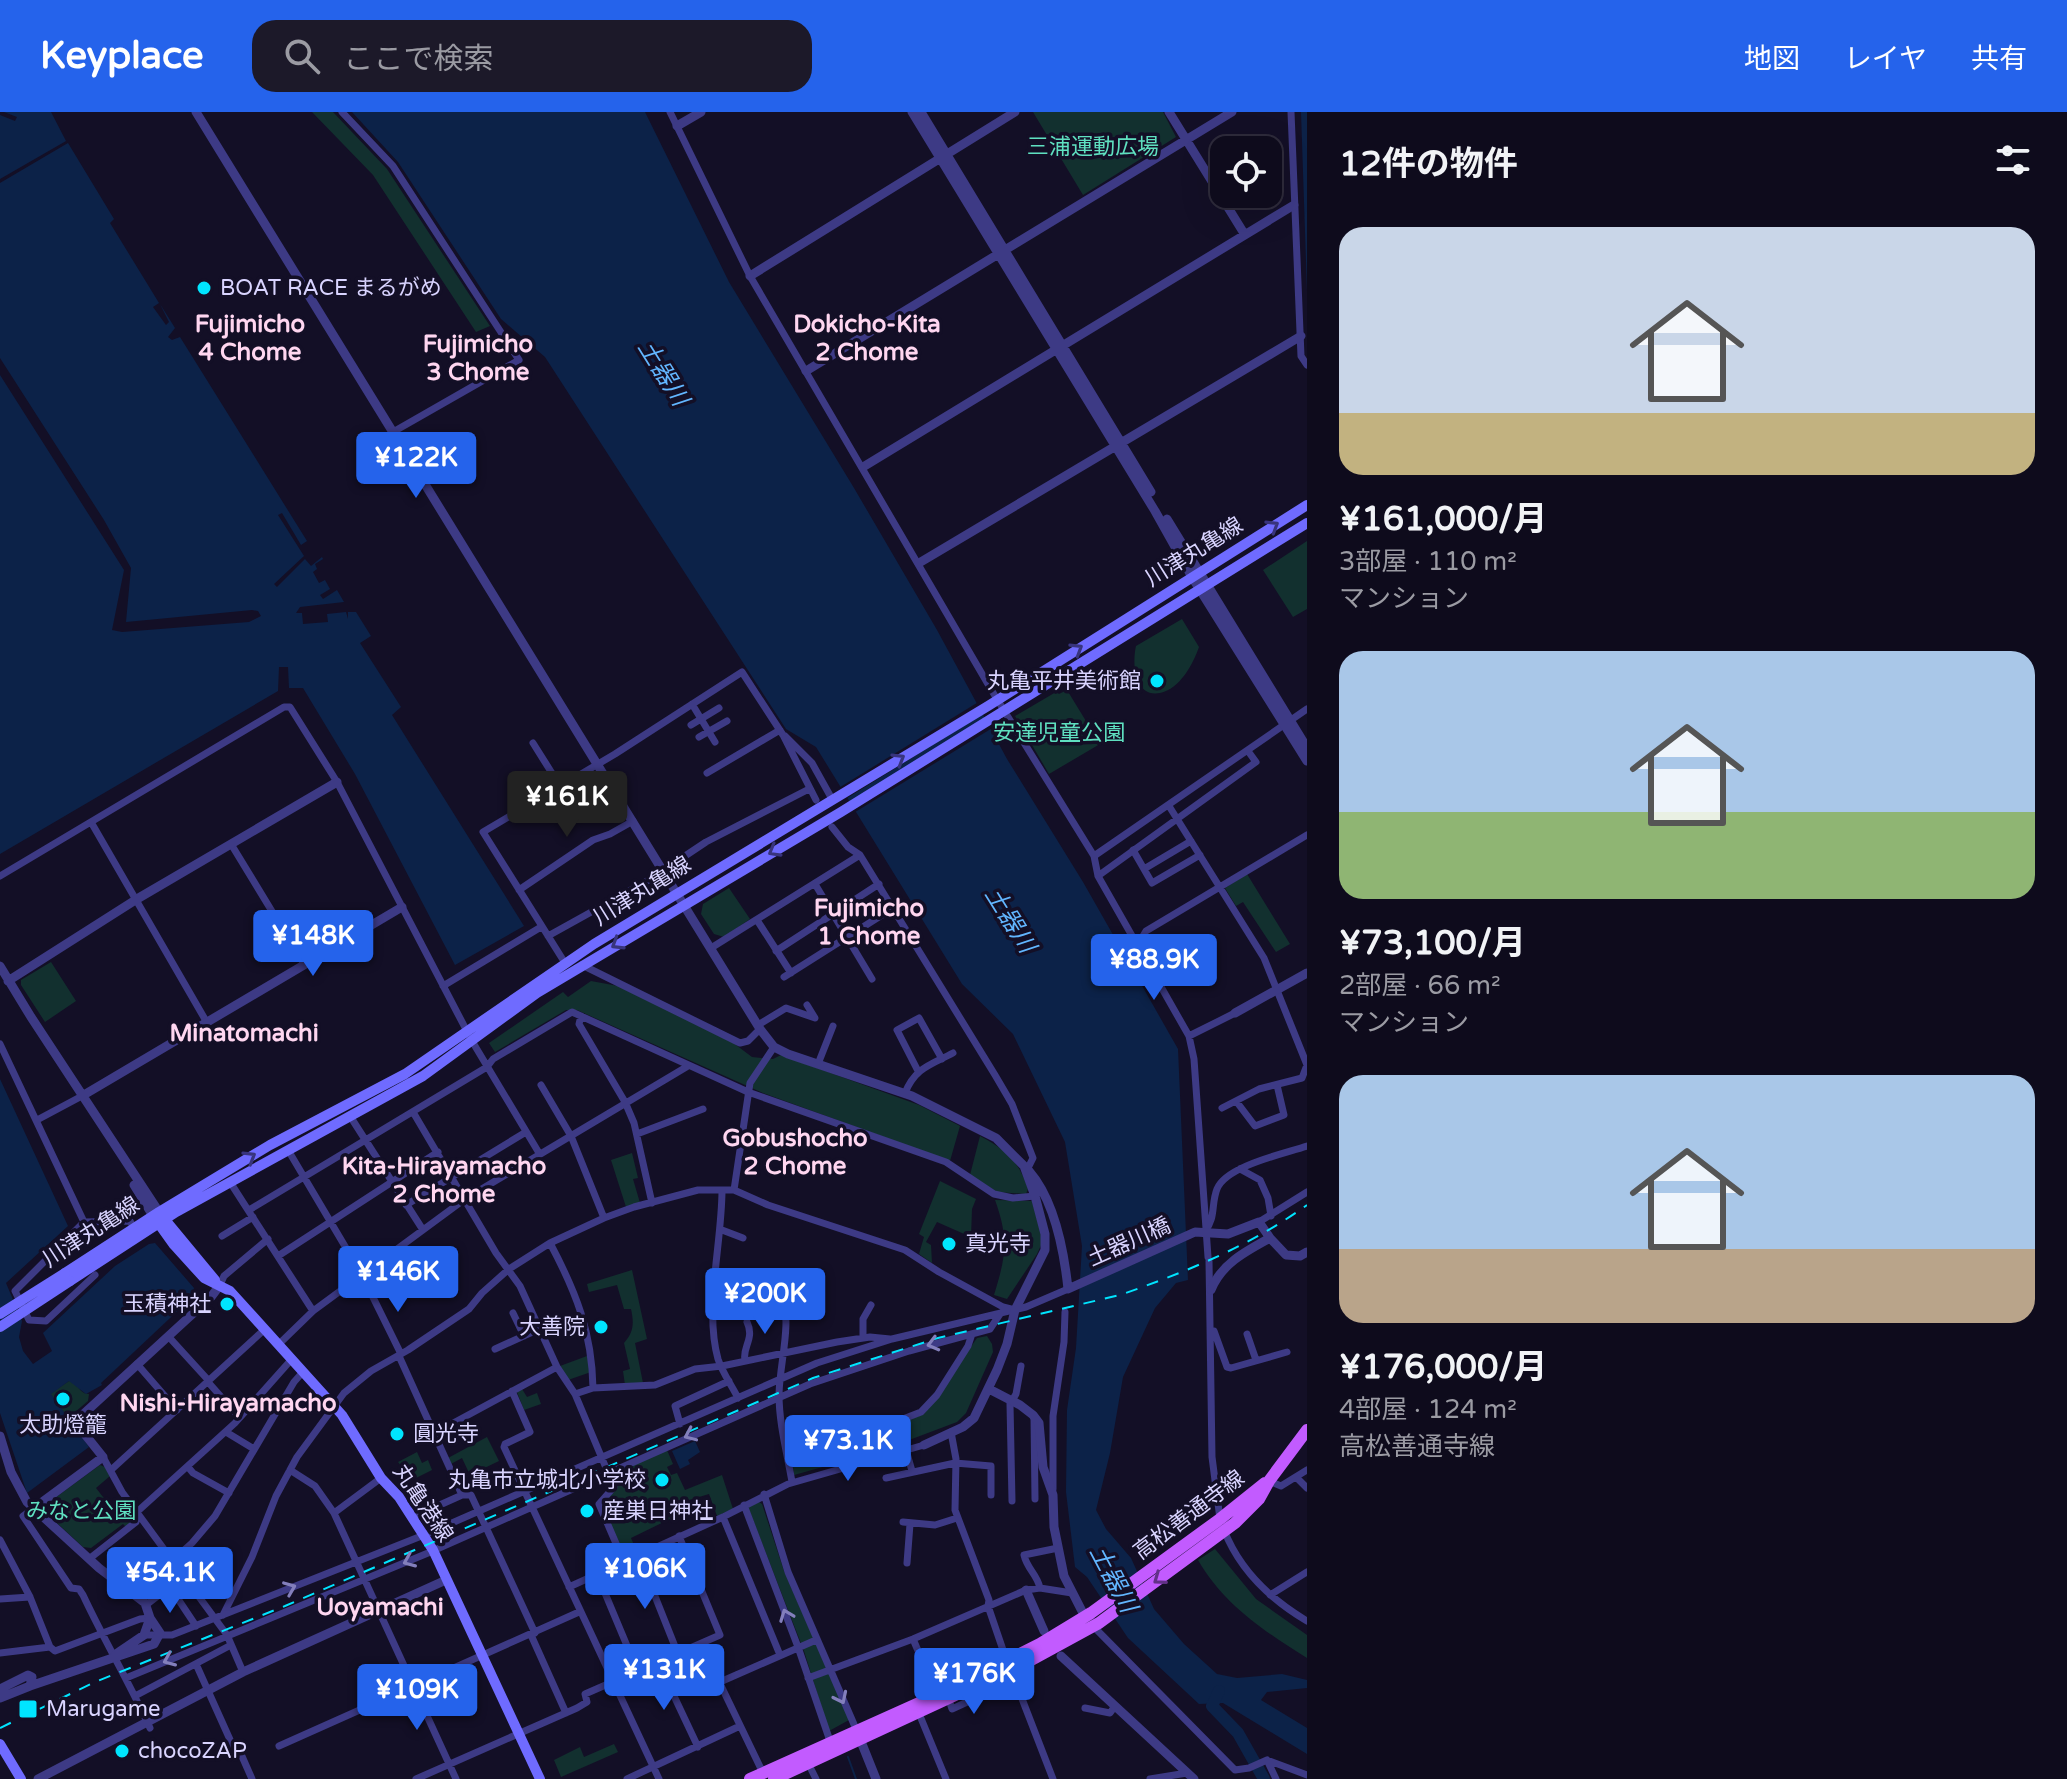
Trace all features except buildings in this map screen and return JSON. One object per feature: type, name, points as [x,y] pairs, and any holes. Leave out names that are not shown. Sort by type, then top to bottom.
[{"type":"main road","name":"川津丸亀線","points":[[0,1327],[134,1228],[230,1182],[423,1076],[565,963],[992,703],[1307,505]]},
{"type":"main road","name":"川津丸亀線","points":[[0,1314],[68,1277],[270,1145],[405,1074],[841,812],[1307,523]]},
{"type":"main road","name":"丸亀港線","points":[[158,1218],[204,1278],[230,1291],[334,1406],[381,1478],[413,1517],[433,1550],[540,1779]]},
{"type":"main road","name":"高松善通寺線","points":[[750,1779],[808,1763],[858,1734],[1092,1620],[1219,1528],[1269,1481],[1307,1430]]},
{"type":"main road","name":"高松善通寺線","points":[[768,1776],[830,1741],[858,1734],[918,1711],[943,1695]]},
{"type":"main road","points":[[0,1744],[21,1779]]},
{"type":"street","points":[[144,1635],[167,1637],[424,1535],[855,1350],[996,1316],[1073,1287],[1040,1184],[996,1138],[905,1093],[774,1047],[759,1027],[196,112]]},
{"type":"street","points":[[342,112],[393,166],[519,360],[393,432]]},
{"type":"street","points":[[670,112],[750,276],[919,563],[992,703],[1094,856],[1098,876],[1189,1036],[1198,1103],[1200,1232],[1209,1259],[1211,1290],[1212,1457],[1219,1528],[1244,1568],[1270,1595],[1307,1621]]},
{"type":"street","points":[[677,126],[701,112]]},
{"type":"street","points":[[912,112],[943,156],[1061,348],[1288,724],[1307,761]]},
{"type":"street","points":[[921,112],[943,156]]},
{"type":"street","points":[[750,276],[1015,112]]},
{"type":"street","points":[[1169,112],[1245,235]]},
{"type":"street","points":[[806,371],[1232,112]]},
{"type":"street","points":[[1291,112],[1301,356],[1307,365]]},
{"type":"street","points":[[863,467],[1294,205]]},
{"type":"street","points":[[919,563],[1301,336]]},
{"type":"street","points":[[565,963],[483,832],[742,672],[782,732],[816,800]]},
{"type":"street","points":[[692,704],[715,742]]},
{"type":"street","points":[[0,876],[284,707],[294,711],[337,782],[487,1067],[539,1153]]},
{"type":"street","points":[[691,725],[719,708]]},
{"type":"street","points":[[1094,856],[1307,709]]},
{"type":"street","points":[[699,737],[727,721]]},
{"type":"street","points":[[1288,724],[1307,748]]},
{"type":"street","points":[[782,732],[812,763],[832,799]]},
{"type":"street","points":[[707,773],[782,732]]},
{"type":"street","points":[[533,743],[560,786]]},
{"type":"street","points":[[1098,876],[1256,762],[1248,751]]},
{"type":"street","points":[[4,983],[137,899],[337,782]]},
{"type":"street","points":[[1196,787],[1204,799]]},
{"type":"street","points":[[682,858],[706,842],[809,789]]},
{"type":"street","points":[[1169,806],[1264,958],[1275,983],[1275,992],[1307,1065],[1302,1078],[1259,1089],[1222,1108]]},
{"type":"street","points":[[519,890],[593,840],[633,821]]},
{"type":"street","points":[[91,822],[206,1021]]},
{"type":"street","points":[[832,827],[848,847],[860,855],[879,884],[1012,1104],[1033,1158],[1026,1168]]},
{"type":"street","points":[[1145,956],[1147,945],[1143,936],[1146,931],[1307,835]]},
{"type":"street","points":[[1144,869],[1191,841]]},
{"type":"street","points":[[231,844],[304,964]]},
{"type":"street","points":[[1133,850],[1152,883],[1200,855]]},
{"type":"street","points":[[711,948],[860,855]]},
{"type":"street","points":[[548,936],[665,871]]},
{"type":"street","points":[[815,884],[872,979]]},
{"type":"street","points":[[776,951],[879,884]]},
{"type":"street","points":[[37,1120],[402,907]]},
{"type":"street","points":[[757,920],[788,975],[893,908]]},
{"type":"street","points":[[443,986],[541,927]]},
{"type":"street","points":[[582,965],[740,1043],[748,1041],[759,1027],[786,1008],[815,1018],[807,1005]]},
{"type":"street","points":[[0,966],[4,983],[82,1096],[107,1142],[158,1218]]},
{"type":"street","points":[[1189,1036],[1307,973]]},
{"type":"street","points":[[222,1236],[305,1177],[572,1012],[748,1092],[946,1162],[994,1194],[1013,1198],[1035,1196]]},
{"type":"street","points":[[581,1016],[579,1024],[625,1102],[637,1134],[652,1203]]},
{"type":"street","points":[[918,1071],[897,1030],[919,1018],[942,1059]]},
{"type":"street","points":[[818,1064],[833,1026]]},
{"type":"street","points":[[1296,1040],[1307,1035]]},
{"type":"street","points":[[0,1044],[84,1222]]},
{"type":"street","points":[[734,1190],[748,1092],[762,1062],[774,1047]]},
{"type":"street","points":[[905,1093],[918,1071],[953,1053]]},
{"type":"street","points":[[278,1345],[313,1311],[465,1199],[688,1066]]},
{"type":"street","points":[[541,1085],[571,1136],[604,1218]]},
{"type":"street","points":[[1236,1101],[1255,1126],[1284,1115],[1277,1085]]},
{"type":"street","points":[[637,1134],[703,1109]]},
{"type":"street","points":[[413,1112],[520,1286],[557,1367],[575,1394],[614,1487],[599,1504],[624,1562]]},
{"type":"street","points":[[350,1116],[423,1230]]},
{"type":"street","points":[[406,1205],[526,1132]]},
{"type":"street","points":[[1200,1232],[1211,1224],[1218,1188],[1225,1175],[1307,1146]]},
{"type":"street","points":[[288,1150],[362,1275],[400,1352],[399,1356],[462,1495]]},
{"type":"street","points":[[278,1256],[438,1152]]},
{"type":"street","points":[[569,1587],[792,1482],[924,1445],[974,1418],[1007,1344],[1015,1310],[1045,1250],[1045,1234],[1026,1168]]},
{"type":"street","points":[[1240,1169],[1260,1180],[1271,1216]]},
{"type":"street","points":[[230,1182],[313,1311]]},
{"type":"street","points":[[219,1617],[290,1470],[334,1406],[362,1377],[469,1309],[509,1269],[550,1243],[604,1218],[698,1190],[734,1190],[768,1205],[905,1250],[939,1272],[1015,1310]]},
{"type":"street","points":[[722,1190],[722,1229],[714,1286],[713,1326],[719,1363],[738,1398]]},
{"type":"street","points":[[1307,1192],[1259,1222],[1275,1246],[1286,1255],[1300,1256],[1307,1252]]},
{"type":"street","points":[[95,1275],[46,1321],[29,1320],[15,1291],[84,1222],[130,1221],[134,1228]]},
{"type":"street","name":"土器川橋","points":[[1073,1287],[1200,1232],[1228,1234],[1259,1222]]},
{"type":"street","points":[[712,1228],[743,1238]]},
{"type":"street","points":[[1211,1290],[1227,1266],[1270,1238]]},
{"type":"street","points":[[243,1672],[219,1617],[184,1576],[122,1492],[103,1457],[79,1427],[78,1419],[211,1297],[224,1276],[268,1239]]},
{"type":"street","points":[[550,1243],[582,1311],[592,1359],[593,1388]]},
{"type":"street","points":[[782,1293],[785,1305],[784,1352],[779,1396],[792,1482]]},
{"type":"street","points":[[863,1338],[863,1319],[871,1305]]},
{"type":"street","points":[[1065,1312],[1064,1342],[1053,1416],[1053,1495],[1058,1548],[1064,1576],[1072,1593],[1092,1620],[1235,1775],[1264,1760],[1307,1775]]},
{"type":"street","points":[[513,1313],[524,1336]]},
{"type":"street","points":[[126,1678],[364,1580],[779,1396],[864,1365],[992,1328],[996,1316]]},
{"type":"street","points":[[745,1360],[743,1354],[750,1340],[747,1322]]},
{"type":"street","points":[[1211,1322],[1227,1367],[1287,1352]]},
{"type":"street","points":[[111,1470],[265,1329]]},
{"type":"street","points":[[495,1349],[539,1329]]},
{"type":"street","points":[[788,1454],[866,1432],[921,1412],[937,1395],[968,1346],[972,1334]]},
{"type":"street","points":[[1247,1334],[1256,1360]]},
{"type":"street","points":[[168,1336],[239,1417]]},
{"type":"street","points":[[575,1394],[593,1388],[655,1385],[695,1369],[853,1339],[892,1339]]},
{"type":"street","points":[[853,1339],[855,1350]]},
{"type":"street","points":[[89,1559],[136,1522],[138,1511],[226,1432],[291,1360]]},
{"type":"street","points":[[137,1364],[177,1410]]},
{"type":"street","points":[[1012,1501],[1012,1401],[1021,1366]]},
{"type":"street","points":[[433,1434],[557,1367]]},
{"type":"street","points":[[173,1560],[215,1516],[302,1373]]},
{"type":"street","points":[[680,1424],[675,1406],[729,1381]]},
{"type":"street","points":[[989,1389],[1034,1417],[1041,1434],[1043,1467],[1053,1495]]},
{"type":"street","points":[[512,1391],[530,1432],[504,1447],[659,1779]]},
{"type":"street","points":[[1034,1417],[1035,1499]]},
{"type":"street","points":[[226,1432],[254,1449]]},
{"type":"street","points":[[951,1432],[957,1518],[989,1600],[988,1606],[1003,1650]]},
{"type":"street","points":[[1,1441],[17,1486],[27,1502],[89,1559],[146,1605],[160,1636]]},
{"type":"street","points":[[906,1450],[912,1471]]},
{"type":"street","points":[[103,1457],[23,1516],[71,1588],[79,1589],[148,1724]]},
{"type":"street","points":[[886,1478],[955,1463],[991,1466],[991,1495]]},
{"type":"street","points":[[188,1467],[229,1493]]},
{"type":"street","points":[[290,1470],[315,1486],[334,1513],[456,1779]]},
{"type":"street","points":[[1269,1481],[1281,1486],[1307,1470]]},
{"type":"street","points":[[1296,1477],[1307,1488]]},
{"type":"street","points":[[334,1513],[381,1478]]},
{"type":"street","points":[[764,1494],[773,1530],[828,1671],[876,1779]]},
{"type":"street","points":[[413,1517],[462,1495],[471,1495],[566,1713]]},
{"type":"street","points":[[744,1505],[830,1741]]},
{"type":"street","points":[[723,1517],[780,1655]]},
{"type":"street","points":[[905,1559],[907,1523],[941,1527],[957,1518]]},
{"type":"street","points":[[416,1779],[566,1713],[587,1702],[585,1694],[720,1635],[679,1536]]},
{"type":"street","points":[[0,1540],[30,1597],[50,1647],[55,1651],[150,1618]]},
{"type":"street","points":[[1040,1588],[1038,1579],[1027,1569],[1024,1555],[1058,1548]]},
{"type":"street","points":[[639,1556],[678,1654]]},
{"type":"street","points":[[1270,1595],[1307,1572]]},
{"type":"street","points":[[597,1574],[638,1672]]},
{"type":"street","points":[[146,1605],[184,1576]]},
{"type":"street","points":[[44,1778],[243,1672],[446,1580]]},
{"type":"street","points":[[776,1588],[793,1581]]},
{"type":"street","points":[[170,1587],[196,1626]]},
{"type":"street","points":[[808,1678],[913,1639],[1026,1590],[1040,1588],[1072,1593]]},
{"type":"street","points":[[1026,1590],[1044,1631]]},
{"type":"street","points":[[0,1599],[30,1597]]},
{"type":"street","points":[[279,1746],[579,1612]]},
{"type":"street","points":[[114,1656],[144,1635],[150,1618]]},
{"type":"street","points":[[1,1697],[30,1680],[58,1676],[128,1654],[154,1644],[160,1636]]},
{"type":"street","points":[[913,1639],[952,1709],[1015,1679],[1053,1779]]},
{"type":"street","points":[[720,1682],[816,1640]]},
{"type":"street","points":[[701,1644],[768,1776]]},
{"type":"street","points":[[135,1696],[231,1645]]},
{"type":"street","points":[[0,1653],[50,1647]]},
{"type":"street","points":[[1061,1656],[1191,1776]]},
{"type":"street","points":[[658,1662],[698,1747]]},
{"type":"street","points":[[196,1664],[236,1753],[241,1754],[252,1779]]},
{"type":"street","points":[[1085,1708],[1110,1713],[1115,1706]]},
{"type":"street","points":[[918,1711],[946,1779]]},
{"type":"street","points":[[627,1779],[740,1726]]},
{"type":"street","points":[[1264,1760],[1276,1779]]},
{"type":"street","points":[[808,1763],[816,1779]]},
{"type":"street","points":[[1247,1768],[1252,1779]]},
{"type":"street","points":[[1150,1779],[1191,1776]]},
{"type":"green space","points":[[312,112],[333,112],[387,169],[490,326],[476,332],[373,175]]},
{"type":"green space","name":"三浦運動広場","points":[[1033,112],[1163,112],[1176,137],[1083,195]]},
{"type":"green space","points":[[1307,541],[1307,609],[1293,617],[1263,570]]},
{"type":"green space","points":[[1182,619],[1199,647],[1185,675],[1174,687],[1151,693],[1140,685],[1137,678],[1134,661],[1136,646]]},
{"type":"green space","name":"安達児童公園","points":[[1067,690],[1100,744],[1049,774],[1015,716],[1056,692],[1059,694]]},
{"type":"green space","points":[[1247,874],[1290,944],[1276,952],[1243,902],[1236,906],[1225,888]]},
{"type":"green space","points":[[729,888],[750,919],[724,937],[714,934],[701,914],[703,904]]},
{"type":"green space","points":[[51,962],[76,1001],[45,1022],[21,985],[21,980]]},
{"type":"green space","points":[[591,981],[618,986],[724,1036],[752,1057],[773,1059],[781,1055],[919,1105],[960,1126],[950,1161],[763,1093],[577,1010],[566,1010],[495,1052],[489,1043],[563,992],[568,997]]},
{"type":"green space","points":[[980,1136],[997,1146],[1016,1164],[1028,1189],[1026,1194],[997,1192],[970,1175]]},
{"type":"green space","points":[[632,1153],[638,1178],[633,1179],[640,1203],[626,1207],[611,1160]]},
{"type":"green space","points":[[940,1181],[976,1199],[972,1209],[971,1237],[937,1222],[926,1242],[931,1245],[932,1263],[919,1254],[924,1237],[919,1234]]},
{"type":"green space","points":[[995,1200],[1032,1201],[1043,1241],[1007,1299],[994,1295],[1004,1248]]},
{"type":"green space","points":[[632,1270],[647,1339],[635,1343],[643,1383],[625,1385],[623,1371],[630,1369],[624,1343],[632,1327],[631,1309],[624,1309],[617,1285],[589,1292],[587,1284]]},
{"type":"green space","points":[[987,1336],[993,1352],[966,1413],[957,1422],[880,1451],[794,1475],[792,1457],[854,1440],[924,1414],[977,1338]]},
{"type":"green space","points":[[587,1356],[591,1372],[568,1380],[560,1366]]},
{"type":"green space","points":[[69,1381],[89,1394],[88,1401],[68,1418],[50,1394]]},
{"type":"green space","points":[[522,1389],[527,1397],[537,1393],[541,1404],[524,1410],[517,1392]]},
{"type":"green space","points":[[487,1437],[499,1461],[470,1475],[462,1458],[451,1464],[448,1458]]},
{"type":"green space","points":[[667,1450],[673,1464],[667,1467],[671,1475],[677,1473],[685,1490],[722,1475],[733,1509],[717,1516],[709,1494],[689,1500],[687,1497],[669,1505],[674,1517],[631,1538],[634,1545],[622,1551],[603,1508],[604,1501],[615,1491],[611,1475]]},
{"type":"green space","points":[[417,1452],[422,1463],[428,1460],[432,1470],[412,1480],[398,1462]]},
{"type":"green space","name":"みなと公園","points":[[100,1465],[110,1476],[96,1488],[121,1520],[133,1511],[132,1522],[126,1527],[123,1524],[91,1548],[83,1547],[44,1511],[44,1506]]},
{"type":"green space","points":[[759,1502],[784,1571],[849,1720],[829,1731],[804,1651],[748,1507]]},
{"type":"green space","points":[[1215,1549],[1256,1599],[1307,1635],[1307,1658],[1260,1627],[1233,1604],[1208,1576],[1198,1560]]},
{"type":"green space","points":[[614,1744],[618,1752],[561,1777],[554,1760],[580,1747],[584,1757]]},
{"type":"water","points":[[4,112],[51,112],[66,141],[0,179],[0,115],[15,121],[17,117]]},
{"type":"water","name":"土器川","points":[[352,112],[645,112],[729,282],[854,488],[937,630],[1007,759],[1083,882],[1178,1049],[1188,1280],[1176,1283],[1155,1308],[1123,1377],[1096,1510],[1106,1529],[1131,1558],[1154,1609],[1184,1644],[1217,1674],[1237,1678],[1282,1674],[1307,1680],[1307,1688],[1267,1692],[1261,1700],[1307,1728],[1307,1754],[1223,1703],[1199,1704],[1128,1638],[1087,1577],[1075,1567],[1066,1492],[1067,1410],[1076,1348],[1082,1246],[1065,1142],[1013,1034],[962,984],[816,747],[786,729],[545,357],[501,319],[398,162]]},
{"type":"water","points":[[1301,112],[1307,112],[1307,291]]},
{"type":"water","points":[[68,143],[114,219],[110,223],[159,303],[153,307],[166,325],[169,322],[160,304],[175,328],[168,337],[172,340],[180,337],[307,541],[301,545],[282,513],[278,515],[304,556],[274,584],[277,587],[305,559],[311,566],[322,557],[315,564],[317,569],[313,572],[319,583],[325,580],[330,589],[320,595],[323,599],[337,590],[344,602],[300,607],[296,613],[302,613],[303,624],[328,622],[327,614],[346,612],[348,619],[348,612],[356,612],[371,636],[360,643],[401,707],[392,715],[524,926],[455,965],[355,774],[303,688],[289,688],[288,667],[279,667],[278,691],[0,854],[0,375],[124,570],[112,630],[122,632],[249,622],[261,616],[258,611],[252,610],[126,622],[131,568],[104,520],[0,358],[0,183]]},
{"type":"water","points":[[0,1079],[68,1226],[6,1283],[22,1321],[19,1337],[23,1351],[33,1364],[52,1351],[43,1333],[115,1266],[149,1244],[155,1243],[194,1288],[186,1303],[102,1385],[86,1394],[69,1381],[51,1394],[89,1447],[27,1493],[0,1413]]},
{"type":"water","points":[[695,1441],[700,1452],[688,1460],[690,1464],[680,1469],[672,1451]]},
{"type":"pier","points":[[980,701],[986,712],[844,800],[837,789]]},
{"type":"pier","points":[[989,717],[994,727],[852,814],[846,804]]},
{"type":"waterway","points":[[1219,1691],[1212,1706],[1238,1733],[1264,1779]]},
{"type":"waterway","points":[[848,1757],[856,1779]]},
{"type":"railway","points":[[0,1728],[95,1682],[285,1606],[813,1378],[938,1338],[1120,1295],[1217,1257],[1307,1205]]},
{"type":"place","name":"BOAT RACE まるがめ","points":[[204,288]]},
{"type":"place","name":"丸亀平井美術館","points":[[1157,681]]},
{"type":"place","name":"真光寺","points":[[949,1244]]},
{"type":"place","name":"玉積神社","points":[[227,1304]]},
{"type":"place","name":"大善院","points":[[601,1327]]},
{"type":"place","name":"太助燈籠","points":[[63,1399]]},
{"type":"place","name":"圓光寺","points":[[397,1434]]},
{"type":"place","name":"丸亀市立城北小学校","points":[[662,1480]]},
{"type":"place","name":"産巣日神社","points":[[587,1511]]},
{"type":"place","name":"Marugame","points":[[28,1709]]},
{"type":"place","name":"chocoZAP","points":[[122,1751]]},
{"type":"district","name":"Fujimicho 4 Chome","points":[[250,338]]},
{"type":"district","name":"Dokicho-Kita 2 Chome","points":[[867,338]]},
{"type":"district","name":"Fujimicho 3 Chome","points":[[478,358]]},
{"type":"district","name":"Fujimicho 1 Chome","points":[[869,922]]},
{"type":"district","name":"Minatomachi","points":[[244,1033]]},
{"type":"district","name":"Gobushocho 2 Chome","points":[[795,1152]]},
{"type":"district","name":"Kita-Hirayamacho 2 Chome","points":[[444,1180]]},
{"type":"district","name":"Nishi-Hirayamacho","points":[[228,1403]]},
{"type":"district","name":"Uoyamachi","points":[[380,1607]]}]
